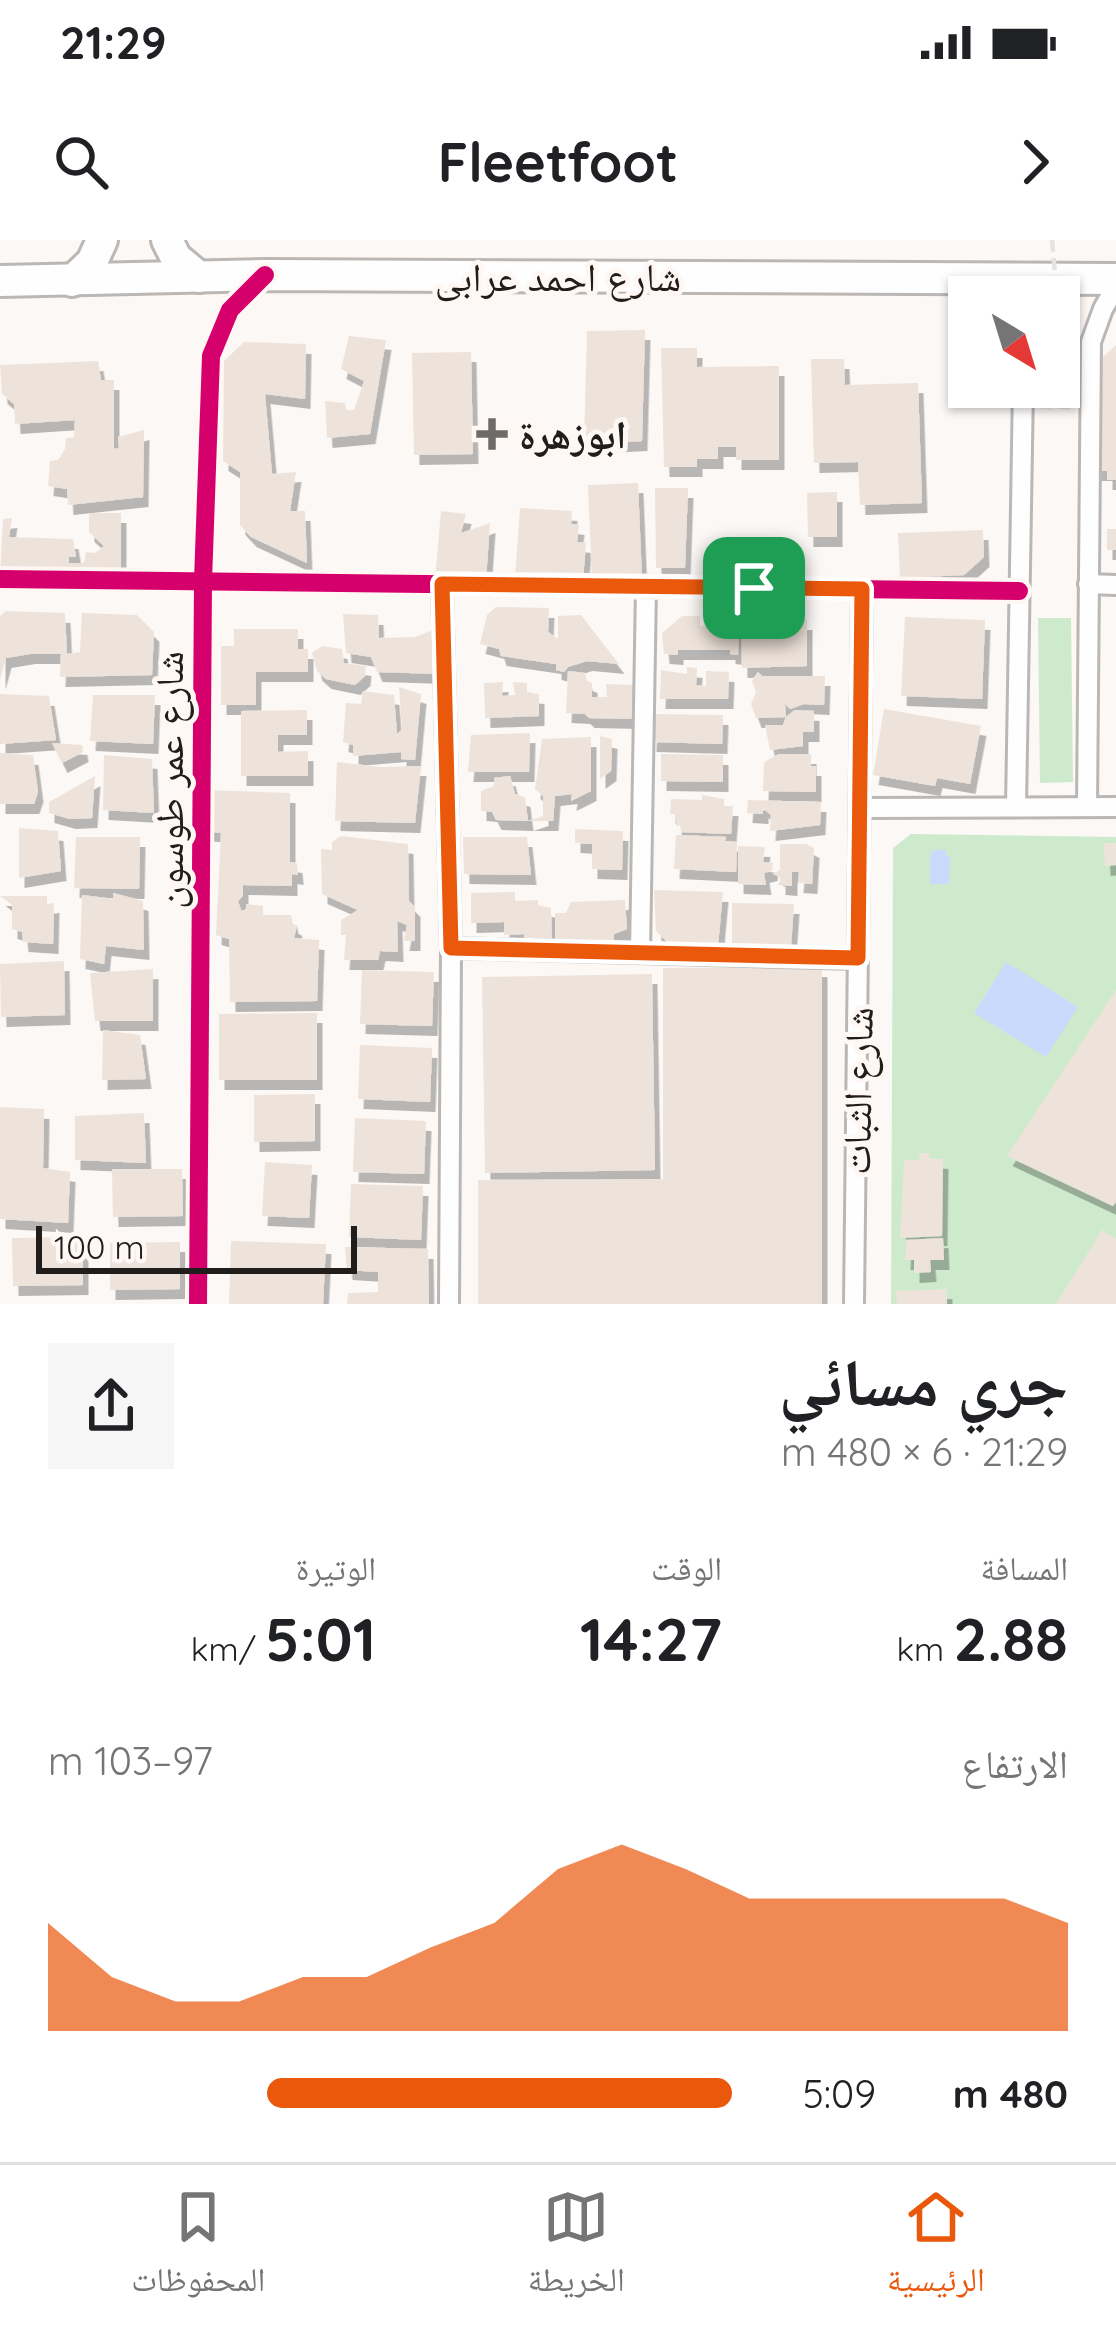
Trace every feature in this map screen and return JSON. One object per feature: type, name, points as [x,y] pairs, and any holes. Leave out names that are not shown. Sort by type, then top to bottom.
[{"type":"main road","points":[[72,281],[92,262],[102,240]]},
{"type":"main road","points":[[166,240],[176,258],[199,277]]},
{"type":"main road","name":"شارع احمد عرابى","points":[[0,281],[265,275],[948,286]]},
{"type":"main road","name":"شارع احمد عرابى","points":[[1080,284],[1116,282]]},
{"type":"street","name":"شارع عمر طوسون","points":[[198,1304],[202,581],[211,356],[230,310],[265,275]]},
{"type":"street","points":[[1087,807],[1091,342],[1116,282]]},
{"type":"street","points":[[1016,807],[1022,408]]},
{"type":"street","points":[[0,578],[1019,591]]},
{"type":"street","points":[[442,584],[451,948],[448,1304]]},
{"type":"street","points":[[1088,584],[1116,585]]},
{"type":"street","points":[[640,953],[646,586]]},
{"type":"street","name":"شارع الثبات","points":[[854,1304],[862,589]]},
{"type":"street","points":[[860,808],[1116,807]]},
{"type":"street","points":[[451,948],[858,958]]},
{"type":"path","points":[[1052,240],[1055,276]]},
{"type":"path","points":[[1080,406],[1089,407]]},
{"type":"green space","points":[[1038,618],[1071,618],[1073,782],[1040,783]]},
{"type":"green space","points":[[911,834],[1116,837],[1116,1304],[891,1304],[893,848]]},
{"type":"water","points":[[934,850],[946,850],[950,856],[949,884],[930,884]]},
{"type":"water","points":[[1006,962],[1078,1007],[1046,1057],[974,1013]]},
{"type":"building","points":[[645,330],[642,441],[584,444],[587,331]]},
{"type":"building","points":[[349,336],[386,340],[370,434],[327,438],[325,401],[345,403],[346,410],[354,410],[364,381],[341,369]]},
{"type":"building","points":[[244,342],[306,344],[305,399],[265,394],[272,474],[296,472],[290,511],[305,511],[307,563],[251,537],[240,525],[240,472],[223,461],[224,361]]},
{"type":"building","points":[[1116,345],[1116,480],[1107,480],[1107,471],[1096,471],[1094,365]]},
{"type":"building","points":[[661,348],[697,348],[697,367],[779,366],[779,460],[736,460],[736,447],[718,447],[718,459],[697,459],[697,467],[664,467]]},
{"type":"building","points":[[471,352],[473,454],[414,455],[412,353]]},
{"type":"building","points":[[811,359],[844,359],[845,385],[918,383],[922,503],[860,505],[858,462],[814,463]]},
{"type":"building","points":[[98,361],[101,380],[114,380],[114,449],[119,448],[118,437],[144,430],[143,497],[68,505],[67,489],[48,486],[50,461],[58,460],[66,438],[74,437],[75,420],[15,424],[14,404],[2,394],[0,365]]},
{"type":"building","points":[[638,483],[642,580],[592,582],[588,485]]},
{"type":"building","points":[[655,488],[688,488],[685,568],[656,568]]},
{"type":"building","points":[[837,492],[837,537],[808,537],[807,493]]},
{"type":"building","points":[[520,508],[572,511],[571,524],[579,525],[577,542],[586,543],[583,580],[515,576]]},
{"type":"building","points":[[441,511],[466,514],[461,533],[490,523],[486,580],[435,580]]},
{"type":"building","points":[[89,513],[121,513],[121,575],[0,575],[3,519],[12,518],[9,537],[73,539],[76,557],[69,557],[69,563],[84,563],[86,552],[95,553],[104,546],[89,532]]},
{"type":"building","points":[[1107,529],[1116,529],[1116,550],[1107,550]]},
{"type":"building","points":[[983,530],[984,557],[964,575],[900,578],[898,533]]},
{"type":"building","points":[[496,607],[549,608],[548,632],[558,639],[558,616],[581,615],[619,664],[587,661],[564,672],[556,670],[556,664],[501,656],[499,649],[480,644],[487,615]]},
{"type":"building","points":[[6,611],[65,613],[67,654],[80,652],[82,613],[137,615],[154,632],[152,675],[60,677],[61,654],[30,654],[6,658],[0,680],[0,616]]},
{"type":"building","points":[[343,614],[378,615],[379,638],[415,637],[438,628],[440,674],[377,672],[371,657],[346,653]]},
{"type":"building","points":[[682,616],[700,616],[700,626],[713,626],[713,616],[739,617],[738,655],[730,650],[664,654],[662,633]]},
{"type":"building","points":[[905,617],[985,620],[982,699],[901,696]]},
{"type":"building","points":[[807,620],[807,666],[742,668],[741,621]]},
{"type":"building","points":[[234,629],[298,629],[298,649],[308,649],[308,672],[256,672],[256,705],[221,705],[221,646],[234,646]]},
{"type":"building","points":[[322,646],[342,649],[344,663],[366,666],[365,676],[355,685],[326,679],[317,671],[312,653]]},
{"type":"building","points":[[687,667],[697,668],[696,685],[706,686],[706,671],[729,672],[728,699],[660,699],[661,670],[687,674]]},
{"type":"building","points":[[568,671],[585,673],[592,683],[592,697],[607,697],[606,684],[634,685],[635,719],[566,713]]},
{"type":"building","points":[[758,672],[762,676],[825,676],[824,705],[790,709],[785,704],[786,717],[756,718],[752,681]]},
{"type":"building","points":[[503,682],[502,696],[515,695],[513,682],[527,683],[527,693],[539,694],[539,716],[485,718],[484,683]]},
{"type":"building","points":[[399,687],[421,694],[415,760],[401,759],[401,752],[353,756],[353,745],[343,742],[346,703],[361,704],[363,691],[394,695],[397,734],[402,730]]},
{"type":"building","points":[[0,694],[49,696],[56,740],[0,744]]},
{"type":"building","points":[[93,695],[155,695],[153,744],[90,741]]},
{"type":"building","points":[[884,709],[981,726],[970,784],[937,778],[935,786],[873,775]]},
{"type":"building","points":[[307,710],[307,735],[278,735],[278,752],[308,751],[308,776],[241,776],[241,711]]},
{"type":"building","points":[[795,710],[814,711],[814,732],[803,732],[803,746],[770,750],[765,725],[783,725]]},
{"type":"building","points":[[652,714],[723,715],[722,744],[651,742]]},
{"type":"building","points":[[530,733],[529,772],[468,772],[471,735]]},
{"type":"building","points":[[600,736],[612,739],[611,771],[600,779]]},
{"type":"building","points":[[591,737],[591,791],[571,801],[572,794],[555,796],[553,821],[528,821],[543,816],[543,796],[535,789],[542,739]]},
{"type":"building","points":[[52,743],[82,745],[83,752],[62,763]]},
{"type":"building","points":[[0,753],[33,755],[38,792],[34,804],[0,804]]},
{"type":"building","points":[[661,754],[723,755],[723,782],[661,781]]},
{"type":"building","points":[[779,754],[811,754],[816,792],[763,791],[764,762]]},
{"type":"building","points":[[104,755],[152,759],[154,813],[103,810]]},
{"type":"building","points":[[337,762],[421,766],[415,823],[335,821]]},
{"type":"building","points":[[95,776],[92,818],[49,813],[49,802]]},
{"type":"building","points":[[510,776],[515,794],[525,797],[528,821],[496,820],[492,812],[481,811],[481,791],[494,786],[494,778]]},
{"type":"building","points":[[206,790],[290,793],[290,862],[297,863],[298,875],[292,874],[292,886],[243,885],[238,901],[241,910],[246,910],[246,904],[263,906],[263,915],[291,915],[297,926],[294,938],[319,940],[317,1001],[230,1002],[229,939],[216,935],[221,833],[204,831]]},
{"type":"building","points":[[702,795],[733,806],[731,834],[681,832],[680,825],[676,826],[677,814],[670,814],[671,799],[702,800]]},
{"type":"building","points":[[748,800],[821,802],[820,825],[770,831],[771,815],[763,808],[763,814],[747,813]]},
{"type":"building","points":[[19,828],[58,831],[61,871],[19,878]]},
{"type":"building","points":[[575,829],[623,831],[622,870],[592,869],[592,844],[575,843]]},
{"type":"building","points":[[676,835],[726,837],[725,841],[737,842],[736,872],[674,869]]},
{"type":"building","points":[[341,836],[408,844],[415,941],[404,941],[407,925],[397,921],[398,952],[380,951],[378,960],[344,960],[346,935],[341,935],[341,920],[358,910],[322,894],[321,849],[332,850],[332,842]]},
{"type":"building","points":[[76,837],[140,837],[139,889],[74,888]]},
{"type":"building","points":[[463,837],[527,837],[531,875],[464,874]]},
{"type":"building","points":[[1104,843],[1116,843],[1116,865],[1105,866]]},
{"type":"building","points":[[780,844],[814,848],[812,884],[798,883],[799,872],[792,872],[792,886],[780,885],[780,877],[773,874],[780,870]]},
{"type":"building","points":[[738,846],[765,847],[763,862],[773,863],[772,871],[764,873],[766,885],[738,884]]},
{"type":"building","points":[[654,890],[723,892],[718,946],[667,942],[656,931]]},
{"type":"building","points":[[515,892],[515,901],[538,900],[538,905],[551,908],[552,944],[534,944],[524,934],[504,935],[504,922],[471,923],[471,893]]},
{"type":"building","points":[[113,893],[143,901],[144,950],[106,946],[104,964],[80,959],[82,895],[114,899]]},
{"type":"building","points":[[0,896],[47,896],[47,904],[54,903],[53,944],[23,942],[22,932],[12,929],[12,905]]},
{"type":"building","points":[[625,900],[627,929],[614,934],[614,941],[555,942],[555,913],[566,913],[571,902]]},
{"type":"building","points":[[732,903],[794,904],[791,946],[732,946]]},
{"type":"building","points":[[64,961],[65,1015],[1,1017],[0,964]]},
{"type":"building","points":[[822,967],[822,1304],[478,1304],[478,1180],[663,1179],[663,968]]},
{"type":"building","points":[[153,969],[153,1021],[95,1021],[90,973]]},
{"type":"building","points":[[362,970],[434,972],[432,1026],[360,1024]]},
{"type":"building","points":[[652,974],[655,1170],[485,1173],[482,977]]},
{"type":"building","points":[[1116,990],[1116,1202],[1113,1206],[1007,1156]]},
{"type":"building","points":[[317,1013],[317,1080],[219,1080],[219,1014]]},
{"type":"building","points":[[103,1030],[140,1035],[146,1079],[102,1080]]},
{"type":"building","points":[[360,1045],[432,1048],[430,1102],[358,1099]]},
{"type":"building","points":[[315,1094],[315,1141],[254,1142],[254,1095]]},
{"type":"building","points":[[0,1107],[44,1109],[43,1168],[70,1172],[68,1223],[0,1219]]},
{"type":"building","points":[[144,1113],[146,1163],[75,1160],[75,1116]]},
{"type":"building","points":[[355,1118],[426,1121],[424,1174],[353,1172]]},
{"type":"building","points":[[920,1153],[943,1159],[942,1236],[900,1238],[904,1160],[919,1160]]},
{"type":"building","points":[[265,1162],[312,1165],[309,1218],[262,1216]]},
{"type":"building","points":[[112,1169],[182,1169],[183,1216],[113,1217]]},
{"type":"building","points":[[351,1184],[423,1186],[421,1240],[349,1237]]},
{"type":"building","points":[[1102,1230],[1116,1239],[1116,1304],[1056,1304]]},
{"type":"building","points":[[83,1237],[83,1285],[13,1286],[12,1238]]},
{"type":"building","points":[[943,1238],[944,1260],[930,1260],[931,1272],[914,1273],[914,1260],[905,1260],[906,1240]]},
{"type":"building","points":[[231,1241],[326,1244],[323,1304],[229,1304]]},
{"type":"building","points":[[180,1242],[180,1289],[110,1290],[110,1243]]},
{"type":"building","points":[[345,1247],[428,1249],[429,1304],[347,1304],[348,1293],[378,1292],[378,1272],[347,1270]]},
{"type":"building","points":[[947,1289],[947,1304],[897,1304],[896,1291]]},
{"type":"cycle path","points":[[198,1304],[203,581],[211,356],[230,310],[265,275]]},
{"type":"cycle path","points":[[0,579],[1019,591]]},
{"type":"place","name":"ابوزهرة","points":[[492,434]]},
{"type":"route","points":[[442,584],[754,588],[862,589],[858,958],[451,948],[442,584]]}]
